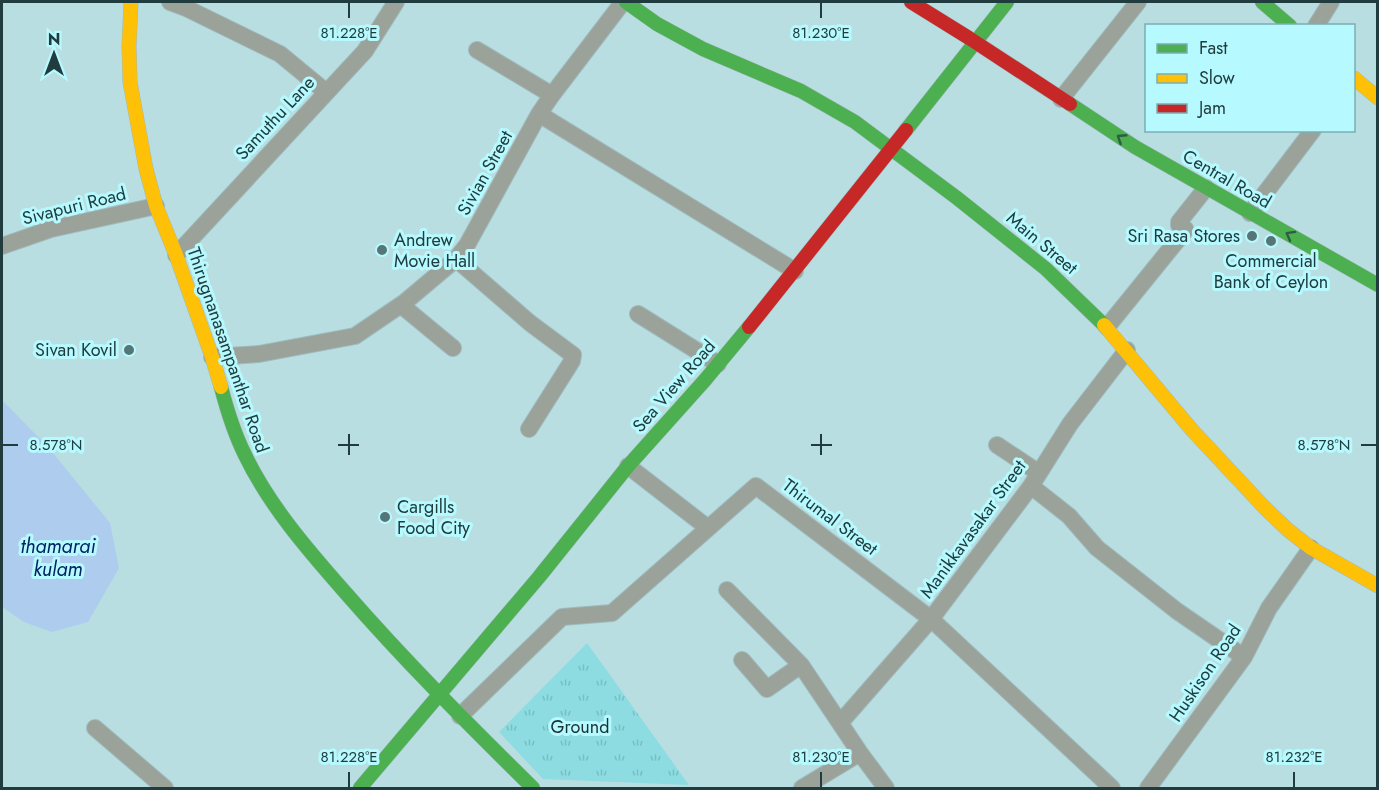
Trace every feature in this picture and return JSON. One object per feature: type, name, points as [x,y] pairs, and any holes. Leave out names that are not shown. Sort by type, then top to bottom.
[{"type":"main road","name":"Thirugnanasampanthar Road","points":[[131,2],[130,82],[141,148],[156,206],[212,357],[231,423],[244,456],[271,500],[313,556],[390,644],[532,789]]},
{"type":"main road","name":"Main Street","points":[[624,2],[703,50],[801,90],[855,122],[957,198],[1046,269],[1107,327],[1192,430],[1288,530],[1311,548],[1377,585]]},
{"type":"main road","name":"Central Road","points":[[911,2],[1135,147],[1377,285]]},
{"type":"main road","name":"Sea View Road","points":[[360,789],[539,577],[628,466],[718,364],[795,271],[1007,2]]},
{"type":"main road","points":[[1262,2],[1288,24]]},
{"type":"main road","points":[[1355,79],[1376,92]]},
{"type":"street","points":[[170,2],[280,54],[325,93]]},
{"type":"street","name":"Samuthu Lane","points":[[176,255],[365,51],[396,2]]},
{"type":"street","name":"Sivian Street","points":[[212,357],[258,354],[355,336],[401,305],[456,259],[467,245],[539,114],[624,2]]},
{"type":"street","points":[[1061,99],[1138,2]]},
{"type":"street","points":[[1317,24],[1331,2]]},
{"type":"street","points":[[477,50],[552,96]]},
{"type":"street","points":[[539,114],[795,271]]},
{"type":"street","points":[[1250,213],[1311,132]]},
{"type":"street","points":[[1107,327],[1184,232],[1179,222],[1206,188]]},
{"type":"street","name":"Sivapuri Road","points":[[2,246],[51,229],[156,206]]},
{"type":"street","points":[[456,259],[573,355],[572,361],[529,429]]},
{"type":"street","points":[[401,305],[453,348]]},
{"type":"street","points":[[638,314],[718,364]]},
{"type":"street","name":"Manikkavasakar Street","points":[[840,723],[931,619],[1035,479],[1070,424],[1127,350]]},
{"type":"street","points":[[997,445],[1035,479],[1097,548],[1178,611],[1244,657]]},
{"type":"street","points":[[628,466],[708,528]]},
{"type":"street","name":"Thirumal Street","points":[[460,716],[562,617],[612,613],[756,486],[931,619],[1112,789]]},
{"type":"street","name":"Huskison Road","points":[[1148,789],[1244,657],[1269,608],[1311,548]]},
{"type":"street","points":[[728,590],[801,665],[886,789]]},
{"type":"street","points":[[742,660],[767,689],[801,665]]},
{"type":"street","points":[[95,728],[165,789]]},
{"type":"street","points":[[802,789],[860,753]]},
{"type":"green space","name":"Ground","points":[[587,643],[689,785],[543,779],[499,732]]},
{"type":"water","name":"thamarai kulam","points":[[2,400],[49,448],[110,523],[119,568],[88,622],[52,632],[24,622],[2,607]]},
{"type":"traffic: fast","points":[[626,2],[657,24],[703,49],[801,91],[855,122],[957,198],[1046,269],[1104,325]]},
{"type":"traffic: fast","points":[[906,130],[1007,2]]},
{"type":"traffic: fast","points":[[1262,2],[1288,24]]},
{"type":"traffic: fast","points":[[1070,104],[1135,147],[1378,285]]},
{"type":"traffic: fast","points":[[360,788],[539,577],[628,466],[749,327]]},
{"type":"traffic: fast","points":[[221,387],[231,421],[245,455],[265,491],[303,543],[390,642],[533,788]]},
{"type":"traffic: slow","points":[[131,2],[130,82],[146,169],[156,206],[176,255],[221,387]]},
{"type":"traffic: slow","points":[[1355,79],[1378,98]]},
{"type":"traffic: slow","points":[[1104,325],[1192,430],[1288,530],[1311,548],[1378,586]]},
{"type":"traffic: jam","points":[[911,2],[1070,104]]},
{"type":"traffic: jam","points":[[749,327],[906,130]]},
{"type":"place","name":"Sri Rasa Stores","points":[[1252,236]]},
{"type":"place","name":"Commercial Bank of Ceylon","points":[[1271,241]]},
{"type":"place","name":"Andrew Movie Hall","points":[[382,250]]},
{"type":"place","name":"Sivan Kovil","points":[[129,350]]},
{"type":"place","name":"Cargills Food City","points":[[385,517]]}]
